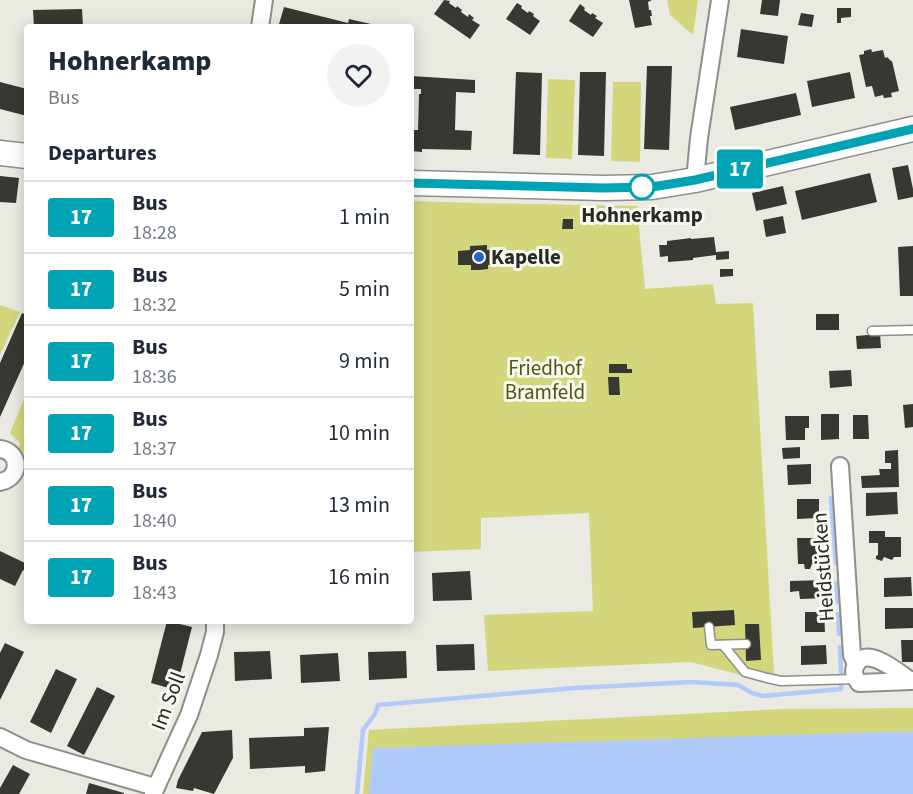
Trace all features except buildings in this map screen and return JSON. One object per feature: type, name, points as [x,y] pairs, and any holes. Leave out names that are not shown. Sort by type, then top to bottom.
[{"type":"street","points":[[260,24],[264,0]]},
{"type":"street","points":[[695,180],[699,138],[720,0]]},
{"type":"street","points":[[414,183],[603,188],[652,187],[695,180],[913,129]]},
{"type":"street","points":[[0,153],[24,156]]},
{"type":"street","points":[[0,449],[9,452],[21,473],[14,474],[8,480],[0,482]]},
{"type":"street","name":"Heidstücken","points":[[840,466],[852,655],[856,672]]},
{"type":"street","name":"Im Soll","points":[[154,790],[189,715],[209,655],[215,624]]},
{"type":"street","points":[[872,657],[912,680],[859,683],[856,672],[862,658],[872,657]]},
{"type":"street","points":[[0,736],[26,750],[154,790]]},
{"type":"lane","points":[[872,331],[913,330]]},
{"type":"lane","points":[[709,627],[711,645],[746,644]]},
{"type":"lane","points":[[723,645],[745,672],[781,681],[856,672]]},
{"type":"green space","points":[[667,0],[698,0],[693,35],[670,15]]},
{"type":"green space","points":[[548,79],[575,80],[572,159],[546,158]]},
{"type":"green space","points":[[613,82],[641,82],[640,162],[611,161]]},
{"type":"green space","name":"Friedhof Bramfeld","points":[[414,201],[637,206],[645,289],[713,284],[716,304],[753,303],[774,675],[767,682],[691,662],[488,671],[484,615],[593,611],[589,513],[481,518],[481,549],[414,552]]},
{"type":"green space","points":[[0,305],[20,312],[0,355]]},
{"type":"green space","points":[[24,399],[24,458],[18,451],[20,443],[10,433]]},
{"type":"green space","points":[[913,708],[913,794],[363,794],[369,730],[782,709]]},
{"type":"water","points":[[913,731],[913,794],[369,794],[373,748]]},
{"type":"waterway","points":[[831,498],[836,563]]},
{"type":"waterway","points":[[836,583],[837,602]]},
{"type":"waterway","points":[[838,614],[839,634]]},
{"type":"waterway","points":[[840,647],[841,672]]},
{"type":"waterway","points":[[357,794],[363,730],[375,714],[378,705],[574,688],[693,682],[738,685],[763,696],[841,689],[841,684]]},
{"type":"bus line","name":"17","points":[[414,183],[652,187],[695,180],[913,129]]},
{"type":"place","name":"Hohnerkamp","points":[[642,187]]},
{"type":"place","name":"Kapelle","points":[[479,257]]}]
